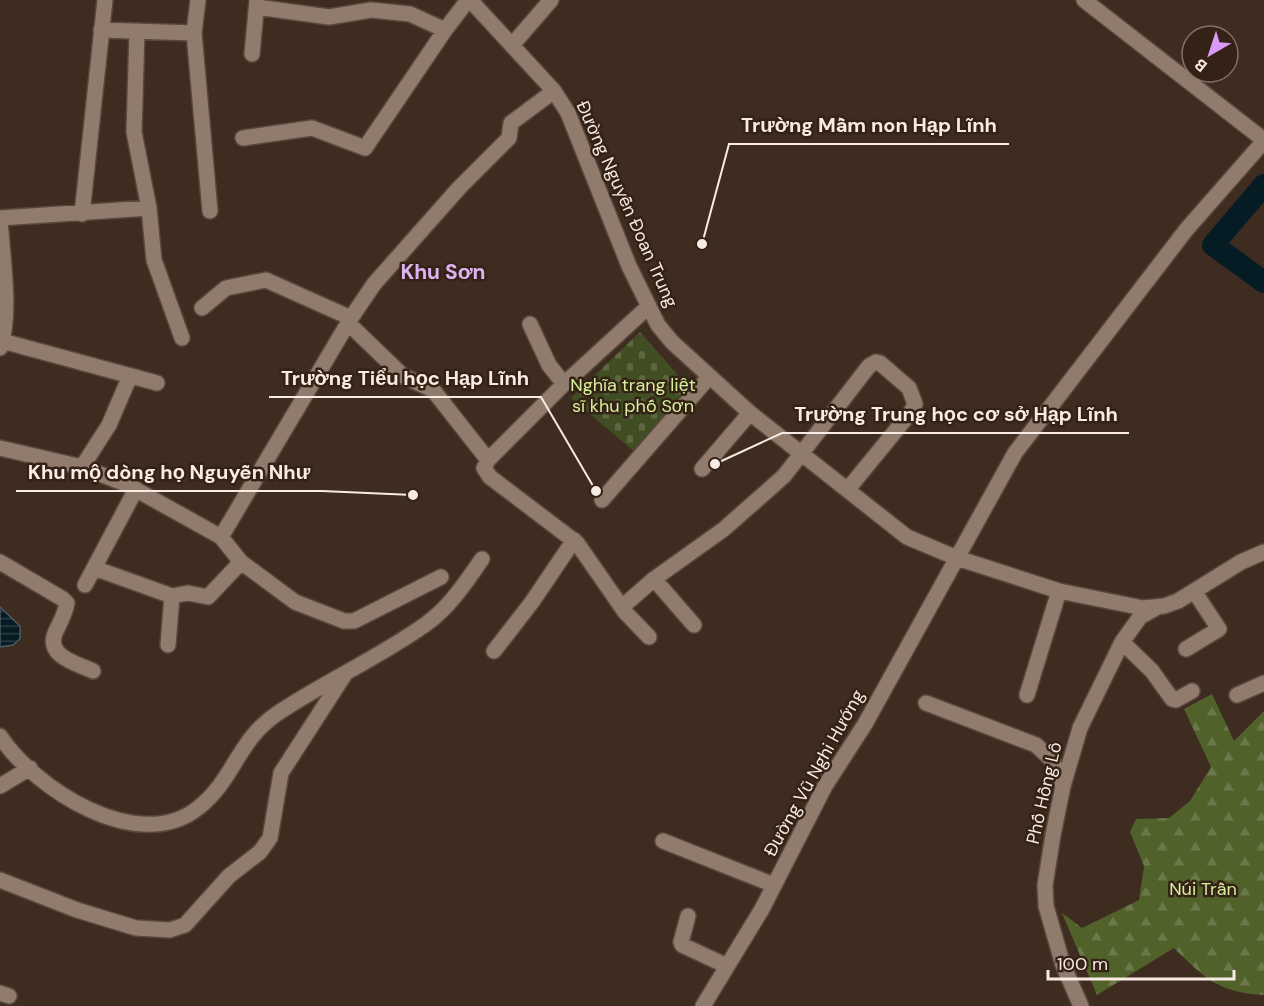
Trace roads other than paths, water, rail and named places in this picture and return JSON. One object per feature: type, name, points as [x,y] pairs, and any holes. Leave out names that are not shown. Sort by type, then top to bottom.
[{"type":"street","points":[[82,214],[105,0]]},
{"type":"street","points":[[198,0],[194,33],[210,211]]},
{"type":"street","points":[[243,138],[312,128],[365,147],[445,30],[469,0]]},
{"type":"street","name":"Đường Nguyễn Đoan Trung","points":[[469,0],[554,90],[576,130],[613,229],[649,306],[672,342],[750,413],[907,537],[957,558],[1059,591],[1119,605],[1156,608],[1178,601],[1241,562],[1264,552]]},
{"type":"street","points":[[513,44],[551,0]]},
{"type":"street","points":[[1084,0],[1264,141]]},
{"type":"street","points":[[252,54],[257,4],[329,17],[371,10],[410,14],[445,30]]},
{"type":"street","points":[[101,30],[194,33]]},
{"type":"street","points":[[137,31],[134,132],[149,208],[154,260],[182,338]]},
{"type":"street","points":[[221,537],[349,321],[374,284],[451,196],[509,138],[511,123],[554,90]]},
{"type":"street","name":"Đường Vũ Nghi Hướng","points":[[703,1006],[774,885],[825,786],[865,724],[1009,462],[1185,230],[1264,141]]},
{"type":"street","points":[[149,208],[0,218],[4,305],[1,345],[157,383]]},
{"type":"street","points":[[202,308],[226,288],[266,280],[349,321],[404,376],[433,390],[488,460]]},
{"type":"street","points":[[649,306],[564,384],[488,460],[484,468],[490,477],[574,540],[622,607],[649,637]]},
{"type":"street","points":[[530,324],[549,365],[564,384]]},
{"type":"street","points":[[622,607],[654,579],[724,529],[784,476],[869,366],[876,362],[911,391],[915,404],[911,412],[848,489]]},
{"type":"street","points":[[82,467],[109,425],[130,376]]},
{"type":"street","points":[[602,500],[709,377]]},
{"type":"street","points":[[702,469],[750,413]]},
{"type":"street","points":[[0,448],[82,467],[136,489],[221,537],[241,562],[295,602],[345,621],[354,621],[441,577]]},
{"type":"street","points":[[85,585],[136,489]]},
{"type":"street","points":[[494,651],[532,602],[574,540]]},
{"type":"street","points":[[0,736],[30,768],[62,794],[113,819],[143,825],[168,823],[196,810],[206,801],[223,783],[243,745],[267,720],[427,623],[450,601],[482,559]]},
{"type":"street","points":[[0,562],[67,603],[64,616],[54,633],[53,646],[58,655],[93,671]]},
{"type":"street","points":[[94,568],[172,596],[188,593],[208,597],[241,562]]},
{"type":"street","points":[[654,579],[694,625]]},
{"type":"street","points":[[1028,695],[1059,591]]},
{"type":"street","points":[[1186,649],[1219,629],[1194,591]]},
{"type":"street","points":[[168,645],[172,596]]},
{"type":"street","name":"Phố Hồng Lô","points":[[1081,1006],[1063,965],[1046,906],[1045,885],[1063,786],[1080,728],[1122,642],[1140,617],[1156,608]]},
{"type":"street","points":[[1122,642],[1152,671],[1172,699],[1176,700],[1192,691]]},
{"type":"street","points":[[0,880],[77,910],[136,928],[170,930],[185,925],[229,876],[260,852],[270,838],[281,773],[347,672]]},
{"type":"street","points":[[1237,695],[1264,683]]},
{"type":"street","points":[[926,703],[1036,745],[1052,760],[1063,786]]},
{"type":"street","points":[[0,786],[30,768]]},
{"type":"street","points":[[663,841],[774,885]]},
{"type":"street","points":[[688,916],[682,945],[727,966]]},
{"type":"water","points":[[0,607],[20,626],[20,639],[13,645],[0,647]]},
{"type":"waterway","points":[[1264,185],[1213,245],[1264,282]]},
{"type":"place","name":"Trường Mầm non Hạp Lĩnh","points":[[702,244]]},
{"type":"place","name":"Trường Trung học cơ sở Hạp Lĩnh","points":[[715,464]]},
{"type":"place","name":"Trường Tiểu học Hạp Lĩnh","points":[[596,491]]},
{"type":"place","name":"Khu mộ dòng họ Nguyễn Như","points":[[413,495]]},
{"type":"district","name":"Khu Sơn","points":[[443,272]]},
{"type":"park label","name":"Nghĩa trang liệt sĩ khu phố Sơn","points":[[633,395]]},
{"type":"park label","name":"Núi Trần","points":[[1203,889]]}]
